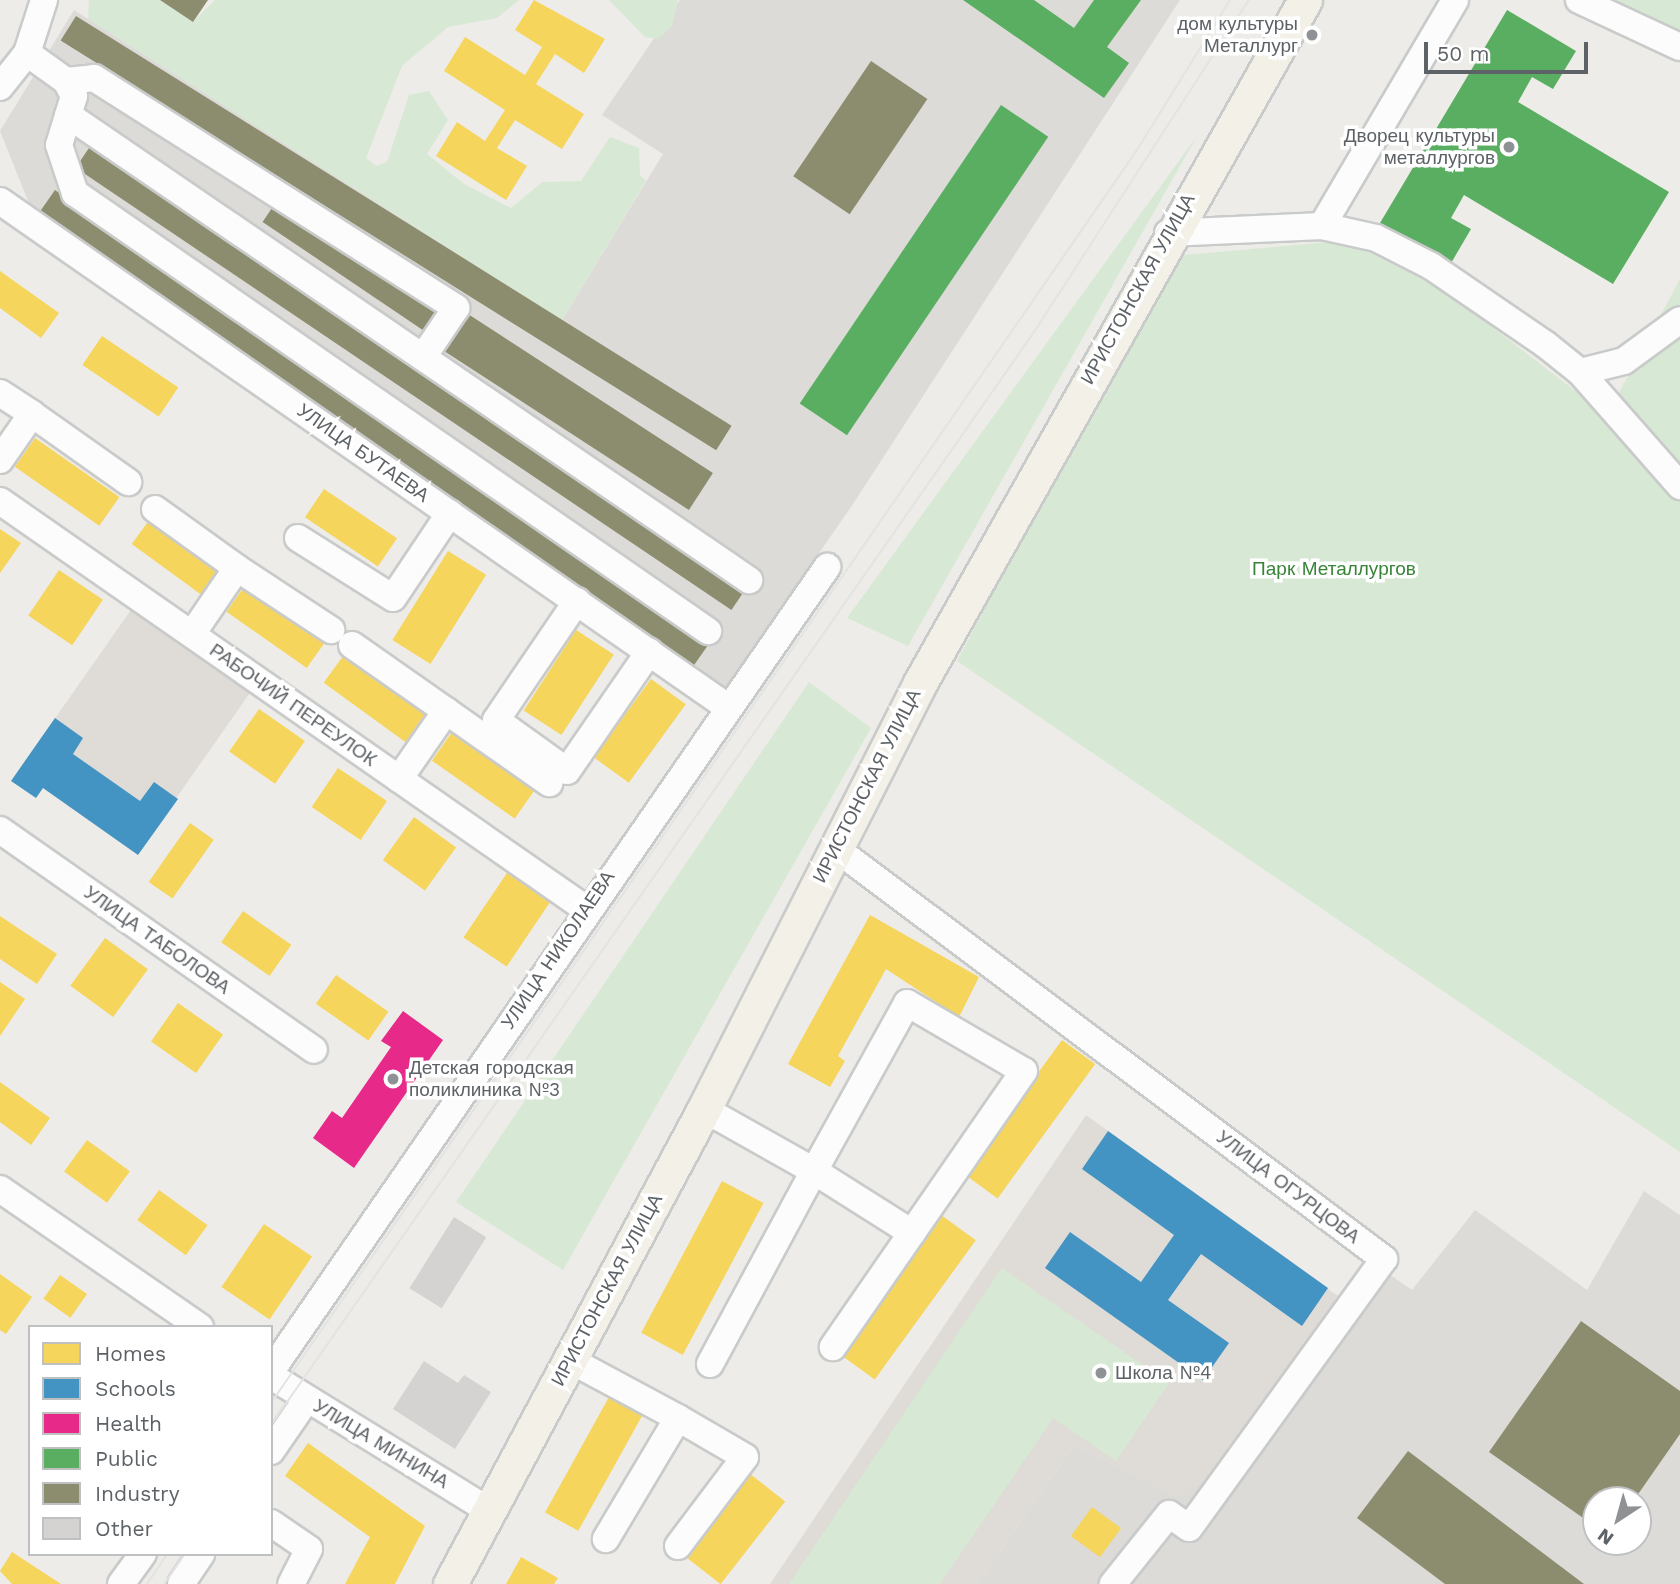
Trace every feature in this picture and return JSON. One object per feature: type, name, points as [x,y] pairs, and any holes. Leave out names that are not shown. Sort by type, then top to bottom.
[{"type":"main road","name":"ИРИСТОНСКАЯ УЛИЦА","points":[[450,1584],[704,1109],[835,848],[1168,233],[1305,0]]},
{"type":"street","points":[[0,87],[27,53],[44,0]]},
{"type":"street","points":[[1322,226],[1455,0]]},
{"type":"street","points":[[1579,0],[1680,47]]},
{"type":"street","points":[[27,53],[66,81],[74,96],[60,145],[75,193],[708,631]]},
{"type":"street","points":[[66,81],[94,78],[456,308],[423,357]]},
{"type":"street","points":[[68,116],[749,580]]},
{"type":"street","name":"УЛИЦА БУТАЕВА","points":[[0,201],[726,706]]},
{"type":"street","points":[[1168,233],[1322,226],[1376,238],[1431,266],[1580,372],[1680,486]]},
{"type":"street","points":[[1580,372],[1625,361],[1680,320]]},
{"type":"street","points":[[0,393],[128,482]]},
{"type":"street","points":[[0,460],[32,414]]},
{"type":"street","name":"РАБОЧИЙ ПЕРЕУЛОК","points":[[0,501],[586,909]]},
{"type":"street","points":[[155,509],[549,783]]},
{"type":"street","points":[[298,538],[393,598],[450,513]]},
{"type":"street","name":"УЛИЦА НИКОЛАЕВА","points":[[273,1370],[726,706],[827,567]]},
{"type":"street","points":[[191,634],[237,568]]},
{"type":"street","points":[[577,601],[496,720],[567,771],[649,652]]},
{"type":"street","points":[[400,779],[446,711]]},
{"type":"street","name":"УЛИЦА ТАБОЛОВА","points":[[0,830],[314,1051]]},
{"type":"street","name":"УЛИЦА ОГУРЦОВА","points":[[835,848],[1384,1259],[1189,1528],[1169,1514],[1114,1584]]},
{"type":"street","points":[[710,1364],[907,1003],[1024,1071],[832,1347]]},
{"type":"street","points":[[704,1109],[814,1171],[912,1233]]},
{"type":"street","points":[[0,1189],[197,1325]]},
{"type":"street","points":[[570,1360],[745,1457],[678,1546]]},
{"type":"street","name":"УЛИЦА МИНИНА","points":[[273,1374],[307,1399],[490,1511]]},
{"type":"street","points":[[273,1448],[307,1399]]},
{"type":"street","points":[[606,1539],[678,1418]]},
{"type":"street","points":[[273,1524],[309,1549],[291,1584]]},
{"type":"street","points":[[121,1584],[142,1556]]},
{"type":"street","points":[[181,1584],[200,1556]]},
{"type":"shaded area","points":[[680,0],[1180,0],[853,504],[723,692],[32,211],[0,131],[74,10],[562,320],[663,154],[602,115]]},
{"type":"shaded area","points":[[133,607],[252,690],[137,854],[18,771]]},
{"type":"shaded area","name":"Школа №4","points":[[1086,1115],[1345,1301],[1216,1472],[1176,1497],[1074,1445],[977,1584],[770,1584]]},
{"type":"shaded area","points":[[1644,1191],[1680,1215],[1680,1584],[977,1584],[1074,1445],[1176,1496],[1216,1472],[1232,1477],[1389,1274],[1412,1290],[1475,1210],[1587,1290]]},
{"type":"green space","points":[[89,0],[160,0],[193,22],[215,0],[519,0],[497,18],[448,27],[402,66],[366,158],[376,166],[387,162],[409,95],[429,91],[448,120],[427,154],[464,184],[511,208],[542,182],[581,181],[610,137],[639,148],[640,175],[646,181],[562,320],[88,19]]},
{"type":"green space","points":[[609,0],[678,0],[672,26],[658,39],[645,37]]},
{"type":"green space","points":[[1584,0],[1680,0],[1680,47]]},
{"type":"green space","points":[[1197,136],[908,646],[847,618]]},
{"type":"green space","name":"Парк Металлургов","points":[[1376,238],[1607,415],[1680,279],[1680,1152],[957,661],[1172,256]]},
{"type":"green space","points":[[809,682],[871,728],[563,1270],[456,1202]]},
{"type":"green space","points":[[1002,1268],[1169,1383],[1116,1461],[1053,1418],[940,1584],[789,1584]]},
{"type":"building: Homes","points":[[534,0],[605,39],[584,73],[555,54],[536,84],[584,114],[562,149],[515,120],[497,148],[527,166],[506,200],[436,156],[457,122],[485,141],[505,110],[444,71],[465,37],[525,75],[542,47],[515,30]]},
{"type":"building: Homes","points":[[0,271],[59,313],[41,338],[0,308]]},
{"type":"building: Homes","points":[[102,336],[178,387],[159,416],[82,365]]},
{"type":"building: Homes","points":[[35,438],[119,497],[99,526],[15,467]]},
{"type":"building: Homes","points":[[324,489],[397,538],[378,566],[305,517]]},
{"type":"building: Homes","points":[[150,519],[220,570],[201,595],[132,544]]},
{"type":"building: Homes","points":[[0,529],[21,543],[0,573]]},
{"type":"building: Homes","points":[[448,551],[486,575],[431,664],[392,640]]},
{"type":"building: Homes","points":[[59,570],[103,600],[72,645],[28,616]]},
{"type":"building: Homes","points":[[246,584],[326,640],[307,668],[226,612]]},
{"type":"building: Homes","points":[[576,630],[614,655],[561,735],[524,711]]},
{"type":"building: Homes","points":[[346,652],[428,711],[405,742],[324,683]]},
{"type":"building: Homes","points":[[651,679],[686,704],[629,783],[594,757]]},
{"type":"building: Homes","points":[[259,709],[305,741],[275,784],[229,752]]},
{"type":"building: Homes","points":[[452,732],[535,790],[515,819],[432,761]]},
{"type":"building: Homes","points":[[338,768],[387,801],[361,840],[312,807]]},
{"type":"building: Homes","points":[[414,817],[456,848],[425,890],[383,860]]},
{"type":"building: Homes","points":[[190,823],[214,840],[172,899],[149,882]]},
{"type":"building: Homes","points":[[511,867],[554,896],[507,967],[463,937]]},
{"type":"building: Homes","points":[[243,911],[291,945],[270,976],[221,942]]},
{"type":"building: Homes","points":[[870,915],[979,977],[959,1017],[886,969],[838,1056],[845,1061],[830,1087],[788,1064]]},
{"type":"building: Homes","points":[[0,916],[57,954],[37,984],[0,959]]},
{"type":"building: Homes","points":[[105,938],[148,969],[113,1017],[70,986]]},
{"type":"building: Homes","points":[[336,975],[388,1012],[368,1040],[316,1004]]},
{"type":"building: Homes","points":[[0,982],[25,999],[0,1036]]},
{"type":"building: Homes","points":[[178,1003],[223,1035],[196,1073],[151,1042]]},
{"type":"building: Homes","points":[[1062,1040],[1095,1064],[998,1198],[964,1174]]},
{"type":"building: Homes","points":[[0,1082],[50,1118],[31,1145],[0,1122]]},
{"type":"building: Homes","points":[[87,1140],[130,1171],[107,1203],[64,1172]]},
{"type":"building: Homes","points":[[722,1181],[763,1203],[683,1355],[641,1333]]},
{"type":"building: Homes","points":[[159,1190],[208,1225],[186,1255],[137,1220]]},
{"type":"building: Homes","points":[[941,1215],[976,1240],[875,1379],[840,1354]]},
{"type":"building: Homes","points":[[264,1224],[312,1256],[270,1319],[222,1287]]},
{"type":"building: Homes","points":[[0,1274],[32,1297],[6,1334],[0,1330]]},
{"type":"building: Homes","points":[[60,1275],[87,1294],[70,1318],[43,1299]]},
{"type":"building: Homes","points":[[609,1397],[642,1415],[578,1531],[545,1512]]},
{"type":"building: Homes","points":[[308,1443],[425,1526],[395,1584],[345,1584],[370,1537],[285,1476]]},
{"type":"building: Homes","points":[[745,1470],[785,1501],[721,1584],[680,1553]]},
{"type":"building: Homes","points":[[1092,1507],[1121,1528],[1100,1557],[1071,1536]]},
{"type":"building: Homes","points":[[12,1552],[61,1584],[12,1584],[0,1571]]},
{"type":"building: Homes","points":[[521,1557],[558,1578],[554,1584],[506,1584]]},
{"type":"building: Schools","points":[[55,718],[83,738],[73,754],[140,801],[154,782],[178,799],[138,855],[43,788],[36,798],[11,781]]},
{"type":"building: Schools","points":[[1108,1131],[1328,1288],[1302,1326],[1201,1254],[1168,1300],[1229,1343],[1203,1380],[1045,1268],[1070,1232],[1141,1282],[1174,1235],[1082,1169]]},
{"type":"building: Health","name":"Детская городская поликлиника №3","points":[[403,1011],[443,1040],[354,1168],[313,1138],[332,1111],[342,1118],[391,1047],[381,1041]]},
{"type":"building: Public","points":[[963,0],[1034,0],[1074,28],[1094,0],[1141,0],[1107,47],[1129,63],[1104,98]]},
{"type":"building: Public","name":"Дворец культуры металлургов","points":[[1507,10],[1576,51],[1553,89],[1532,77],[1518,102],[1669,192],[1613,284],[1464,195],[1451,218],[1471,229],[1447,270],[1377,228]]},
{"type":"building: Public","points":[[1001,105],[1048,137],[847,435],[800,403]]},
{"type":"building: Industry","points":[[160,0],[208,0],[193,22]]},
{"type":"building: Industry","points":[[76,16],[732,426],[716,450],[61,41]]},
{"type":"building: Industry","points":[[871,61],[927,99],[850,214],[793,176]]},
{"type":"building: Industry","points":[[93,142],[749,584],[731,610],[76,168]]},
{"type":"building: Industry","points":[[55,190],[707,647],[691,670],[39,213]]},
{"type":"building: Industry","points":[[276,202],[441,313],[428,333],[263,222]]},
{"type":"building: Industry","points":[[468,314],[713,473],[689,510],[444,351]]},
{"type":"building: Industry","points":[[1581,1321],[1680,1391],[1680,1434],[1644,1486],[1582,1486],[1582,1517],[1489,1452]]},
{"type":"building: Industry","points":[[1408,1451],[1584,1584],[1445,1584],[1357,1518]]},
{"type":"building: Other","points":[[454,1217],[486,1237],[442,1308],[409,1288]]},
{"type":"building: Other","points":[[424,1361],[458,1383],[464,1375],[491,1392],[455,1449],[393,1409]]},
{"type":"tram line","points":[[273,1400],[1137,150],[1230,0]]},
{"type":"tram line","points":[[273,1422],[1034,332],[1249,0]]},
{"type":"tram line","points":[[147,1584],[166,1556]]},
{"type":"tram line","points":[[164,1584],[183,1556]]},
{"type":"place","name":"дом культуры Металлург","points":[[1312,35]]},
{"type":"place","name":"Дворец культуры металлургов","points":[[1509,147]]},
{"type":"place","name":"Детская городская поликлиника №3","points":[[393,1079]]},
{"type":"place","name":"Школа №4","points":[[1101,1373]]}]
